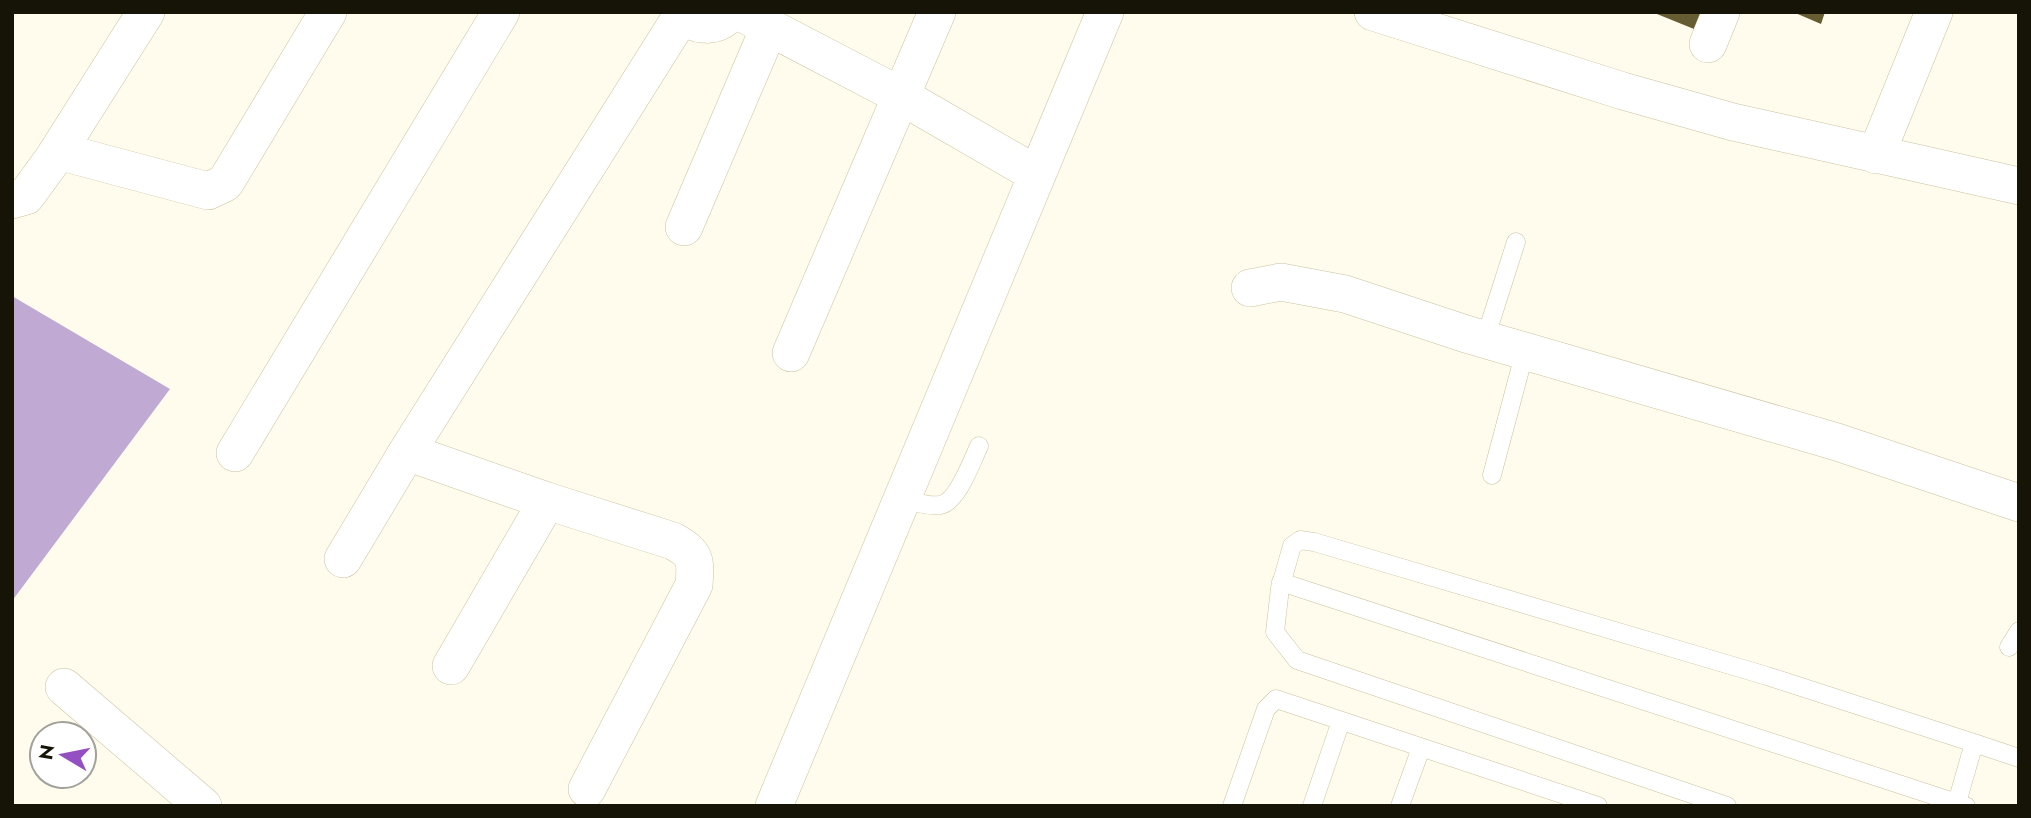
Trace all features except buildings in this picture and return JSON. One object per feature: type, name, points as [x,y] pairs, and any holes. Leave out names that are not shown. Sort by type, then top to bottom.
[{"type":"street","points":[[12,200],[26,196],[58,151],[146,12]]},
{"type":"street","points":[[58,151],[208,191],[216,188],[225,183],[328,12]]},
{"type":"street","points":[[235,453],[501,12]]},
{"type":"street","points":[[343,559],[682,13],[692,22],[704,25],[715,23],[731,12]]},
{"type":"street","points":[[791,354],[937,12]]},
{"type":"street","points":[[774,806],[1105,12]]},
{"type":"street","points":[[1373,12],[1414,18],[1647,98],[1733,122],[2019,186]]},
{"type":"street","points":[[1876,155],[1934,12]]},
{"type":"street","points":[[684,227],[755,20],[901,96],[1036,174]]},
{"type":"street","points":[[1250,288],[1281,282],[1345,294],[1485,340],[1837,442],[2019,503]]},
{"type":"street","points":[[407,452],[673,541],[690,551],[695,562],[694,585],[587,789]]},
{"type":"street","points":[[451,666],[547,501]]},
{"type":"street","points":[[64,687],[204,806]]},
{"type":"lane","points":[[1485,340],[1516,242]]},
{"type":"lane","points":[[1492,475],[1525,351]]},
{"type":"lane","points":[[901,499],[938,506],[948,503],[955,495],[979,446]]},
{"type":"lane","points":[[1727,806],[1297,660],[1275,632],[1281,582],[1292,546],[1300,541],[1314,542],[1768,676],[2019,758]]},
{"type":"lane","points":[[1281,582],[1960,805],[1974,743]]},
{"type":"lane","points":[[2010,647],[2019,631]]},
{"type":"lane","points":[[1232,806],[1266,709],[1276,699],[1598,806]]},
{"type":"lane","points":[[1312,806],[1342,721]]},
{"type":"lane","points":[[1400,806],[1421,748]]},
{"type":"shaded area","points":[[12,296],[170,389],[12,601]]}]
